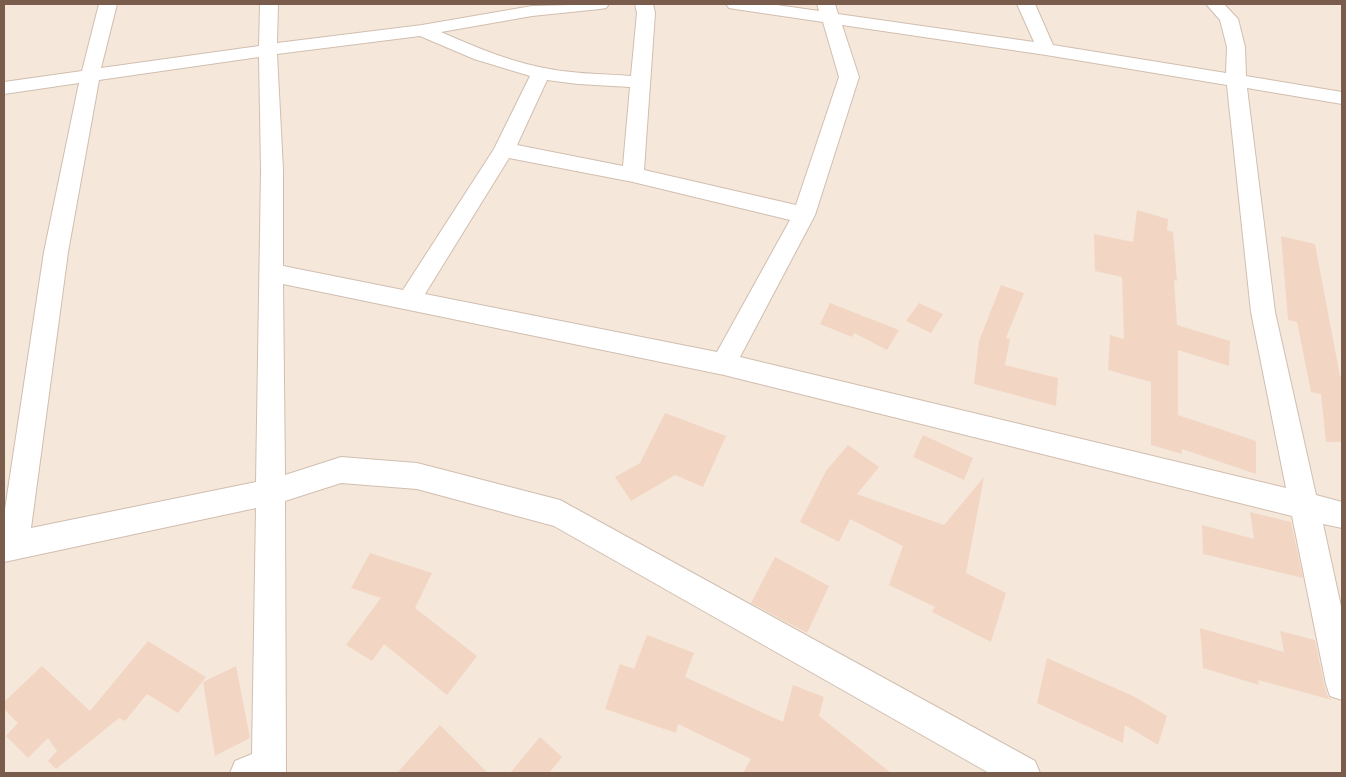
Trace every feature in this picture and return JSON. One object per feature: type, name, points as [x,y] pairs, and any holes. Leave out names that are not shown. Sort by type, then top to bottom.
[{"type":"street","points":[[108,4],[90,75],[56,252],[9,547],[271,492],[341,470],[417,476],[560,514],[1024,773]]},
{"type":"street","points":[[261,771],[271,492],[272,170],[268,50],[269,4]]},
{"type":"street","points":[[4,88],[422,30],[532,11],[600,4]]},
{"type":"street","points":[[633,176],[646,13],[644,4]]},
{"type":"street","points":[[735,4],[828,10],[1046,50],[1342,98]]},
{"type":"street","points":[[1026,4],[1046,50]]},
{"type":"street","points":[[1216,4],[1229,19],[1236,47],[1236,81],[1263,312],[1342,684]]},
{"type":"street","points":[[724,364],[804,215],[849,77],[828,10]]},
{"type":"street","points":[[422,30],[457,46],[541,73],[584,79],[640,82]]},
{"type":"street","points":[[409,300],[504,150],[541,73]]},
{"type":"street","points":[[504,150],[633,176],[804,215]]},
{"type":"street","points":[[271,273],[724,364],[1342,515]]},
{"type":"shaded area","points":[[4,4],[1342,4],[1342,773],[4,773]]},
{"type":"building","points":[[1137,210],[1168,219],[1167,230],[1173,232],[1177,281],[1174,280],[1177,325],[1230,341],[1229,366],[1178,350],[1178,415],[1256,441],[1256,474],[1182,449],[1182,454],[1151,445],[1151,382],[1108,370],[1110,335],[1124,339],[1122,277],[1095,271],[1094,234],[1133,242]]},
{"type":"building","points":[[1281,236],[1315,244],[1340,376],[1342,377],[1342,442],[1326,442],[1321,394],[1311,392],[1297,322],[1288,320]]},
{"type":"building","points":[[1001,285],[1024,293],[1006,338],[1010,339],[1005,365],[1058,378],[1056,406],[974,384],[979,341]]},
{"type":"building","points":[[830,303],[899,330],[887,350],[854,333],[852,337],[820,324]]},
{"type":"building","points":[[919,303],[943,314],[931,333],[906,321]]},
{"type":"building","points":[[665,413],[726,436],[703,487],[675,475],[631,501],[615,477],[640,463]]},
{"type":"building","points":[[923,435],[973,458],[964,480],[913,457]]},
{"type":"building","points":[[848,445],[879,467],[857,494],[944,525],[984,477],[966,573],[1006,593],[991,642],[932,612],[935,607],[889,585],[903,546],[850,519],[839,542],[800,522],[826,471]]},
{"type":"building","points":[[1250,512],[1291,522],[1303,578],[1203,554],[1202,525],[1254,539]]},
{"type":"building","points":[[370,553],[432,573],[415,608],[477,656],[447,695],[384,644],[372,661],[346,645],[381,598],[351,588]]},
{"type":"building","points":[[775,557],[829,586],[807,633],[751,603]]},
{"type":"building","points":[[1200,628],[1284,652],[1280,631],[1315,640],[1324,684],[1328,697],[1332,700],[1258,680],[1259,685],[1203,668]]},
{"type":"building","points":[[647,635],[694,653],[685,677],[783,722],[793,685],[824,697],[819,716],[891,773],[743,773],[751,759],[678,724],[676,733],[605,709],[620,664],[634,669]]},
{"type":"building","points":[[148,641],[206,677],[178,713],[147,694],[125,721],[119,718],[56,769],[48,761],[57,751],[48,738],[28,758],[6,736],[18,723],[4,709],[4,702],[42,666],[90,711]]},
{"type":"building","points":[[1047,658],[1133,696],[1167,716],[1158,745],[1125,725],[1123,743],[1037,703]]},
{"type":"building","points":[[236,666],[250,738],[215,756],[203,682]]},
{"type":"building","points":[[440,725],[488,773],[397,773]]},
{"type":"building","points":[[540,737],[562,757],[549,773],[510,773]]}]
